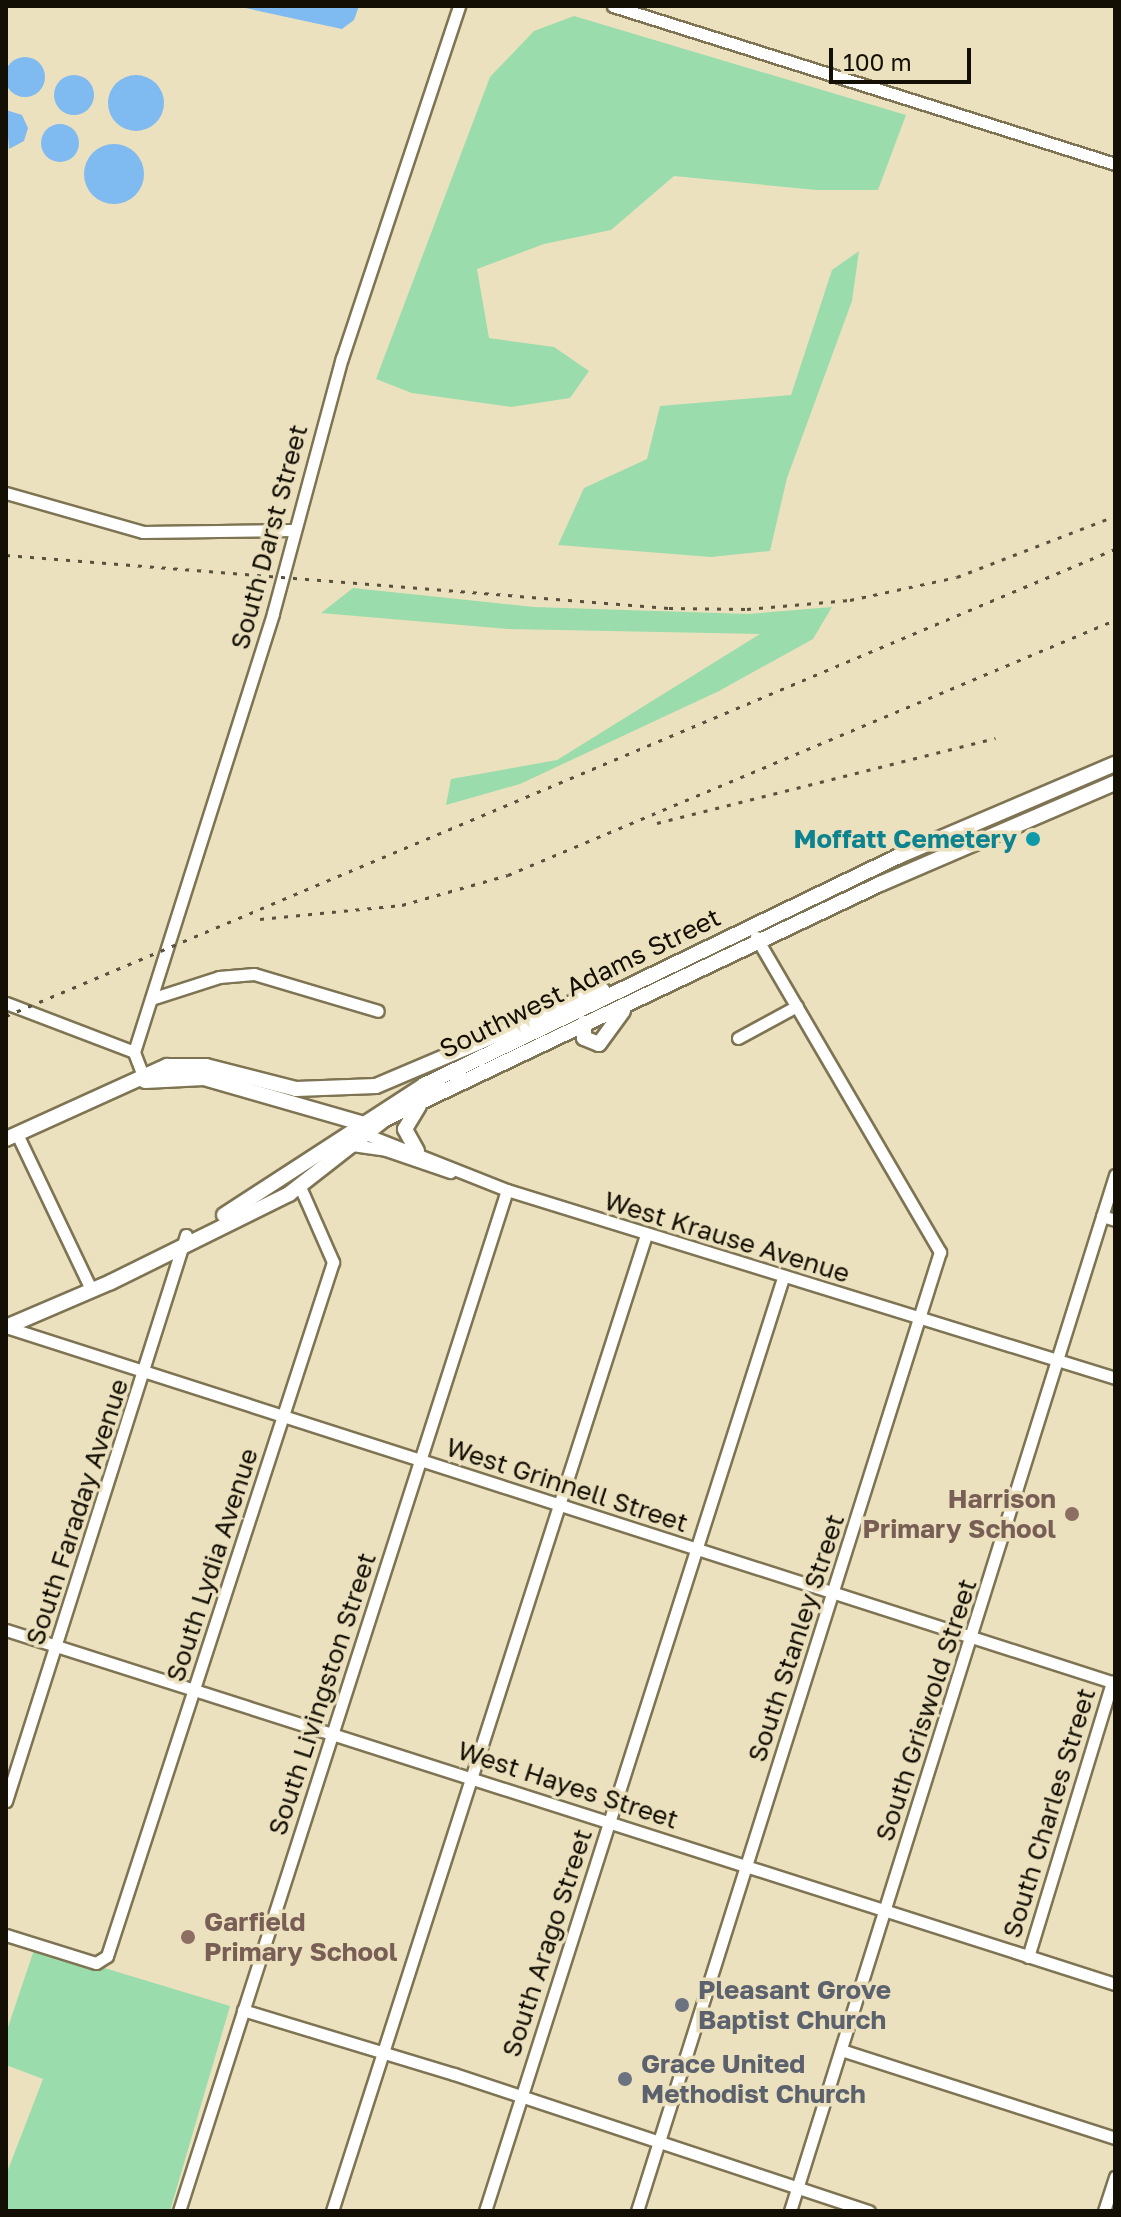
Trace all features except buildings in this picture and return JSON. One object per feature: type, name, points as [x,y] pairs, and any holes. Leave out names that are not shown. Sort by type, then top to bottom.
[{"type":"main road","name":"Southwest Adams Street","points":[[6,1327],[300,1187],[352,1145],[363,1128],[424,1085],[592,1005],[687,955],[751,928],[933,840],[1115,764]]},
{"type":"main road","name":"Southwest Adams Street","points":[[184,1241],[272,1188],[331,1144],[363,1128],[581,1030],[907,872],[1115,783]]},
{"type":"main road","points":[[11,1136],[167,1066],[197,1065],[296,1089],[367,1088],[421,1071],[687,955]]},
{"type":"main road","points":[[581,1030],[592,1005]]},
{"type":"main road","points":[[144,1078],[204,1078],[363,1128]]},
{"type":"main road","points":[[417,1151],[405,1129],[421,1102]]},
{"type":"main road","points":[[309,1110],[327,1130],[331,1144]]},
{"type":"street","name":"South Darst Street","points":[[134,1052],[277,601],[293,530],[342,358],[459,6]]},
{"type":"street","points":[[613,6],[1115,164]]},
{"type":"street","points":[[6,493],[143,532],[293,530]]},
{"type":"street","name":"South Stanley Street","points":[[637,2211],[940,1255],[938,1242],[751,928]]},
{"type":"street","points":[[151,999],[243,974],[378,1011]]},
{"type":"street","points":[[6,1003],[134,1052],[144,1078]]},
{"type":"street","points":[[738,1038],[797,1006]]},
{"type":"street","name":"West Krause Avenue","points":[[363,1128],[507,1190],[783,1278],[1115,1378]]},
{"type":"street","points":[[11,1136],[90,1287]]},
{"type":"street","points":[[352,1145],[386,1150],[507,1190]]},
{"type":"street","name":"South Griswold Street","points":[[790,2211],[1060,1361],[1115,1175]]},
{"type":"street","name":"South Lydia Avenue","points":[[6,1935],[96,1963],[105,1961],[334,1259],[300,1187]]},
{"type":"street","name":"South Livingston Street","points":[[179,2211],[507,1190]]},
{"type":"street","points":[[1102,1216],[1115,1220]]},
{"type":"street","points":[[332,2211],[646,1235]]},
{"type":"street","name":"South Faraday Avenue","points":[[6,1801],[184,1241]]},
{"type":"street","name":"South Arago Street","points":[[485,2211],[783,1278]]},
{"type":"street","name":"West Grinnell Street","points":[[6,1327],[282,1418],[1114,1682]]},
{"type":"street","name":"West Hayes Street","points":[[6,1630],[1115,1984]]},
{"type":"street","name":"South Charles Street","points":[[1028,1957],[1114,1682]]},
{"type":"street","points":[[243,2010],[869,2211]]},
{"type":"street","points":[[841,2050],[1115,2138]]},
{"type":"street","points":[[1104,2211],[1115,2177]]},
{"type":"green space","points":[[574,16],[906,115],[878,190],[816,190],[674,176],[611,230],[544,244],[477,269],[489,338],[554,347],[589,371],[570,398],[511,407],[412,393],[376,379],[490,77],[534,31]]},
{"type":"green space","points":[[859,251],[852,301],[787,478],[770,551],[711,557],[558,545],[584,488],[647,459],[660,406],[791,395],[832,270]]},
{"type":"green space","points":[[353,588],[534,607],[748,614],[832,607],[813,639],[719,691],[520,784],[446,805],[451,779],[557,760],[760,634],[508,629],[321,613]]},
{"type":"green space","points":[[35,1947],[230,2006],[170,2211],[6,2211],[6,2175],[43,2079],[6,2065],[6,2033]]},
{"type":"water","points":[[236,6],[359,6],[354,20],[342,29]]},
{"type":"water","points":[[25,57],[39,63],[45,77],[39,91],[25,97],[11,91],[5,77],[11,63]]},
{"type":"water","points":[[74,75],[88,81],[94,95],[88,109],[74,115],[60,109],[54,95],[60,81]]},
{"type":"water","points":[[136,75],[156,83],[164,103],[156,123],[136,131],[116,123],[108,103],[116,83]]},
{"type":"water","points":[[6,110],[22,115],[28,128],[24,141],[9,149]]},
{"type":"water","points":[[60,124],[74,129],[79,143],[74,157],[60,162],[46,157],[41,143],[46,129]]},
{"type":"water","points":[[114,144],[126,146],[135,153],[142,162],[142,186],[135,195],[126,202],[114,204],[102,202],[93,195],[86,186],[84,174],[86,162],[93,153],[102,146]]},
{"type":"railway","points":[[6,555],[669,608],[747,609],[850,600],[957,577],[1115,516]]},
{"type":"railway","points":[[6,1016],[1115,549]]},
{"type":"railway","points":[[260,919],[402,905],[508,875],[1115,620]]},
{"type":"railway","points":[[657,823],[995,738]]},
{"type":"place","name":"Moffatt Cemetery","points":[[1033,839]]},
{"type":"place","name":"Harrison Primary School","points":[[1072,1514]]},
{"type":"place","name":"Garfield Primary School","points":[[188,1937]]},
{"type":"place","name":"Pleasant Grove Baptist Church","points":[[682,2005]]},
{"type":"place","name":"Grace United Methodist Church","points":[[625,2079]]}]
